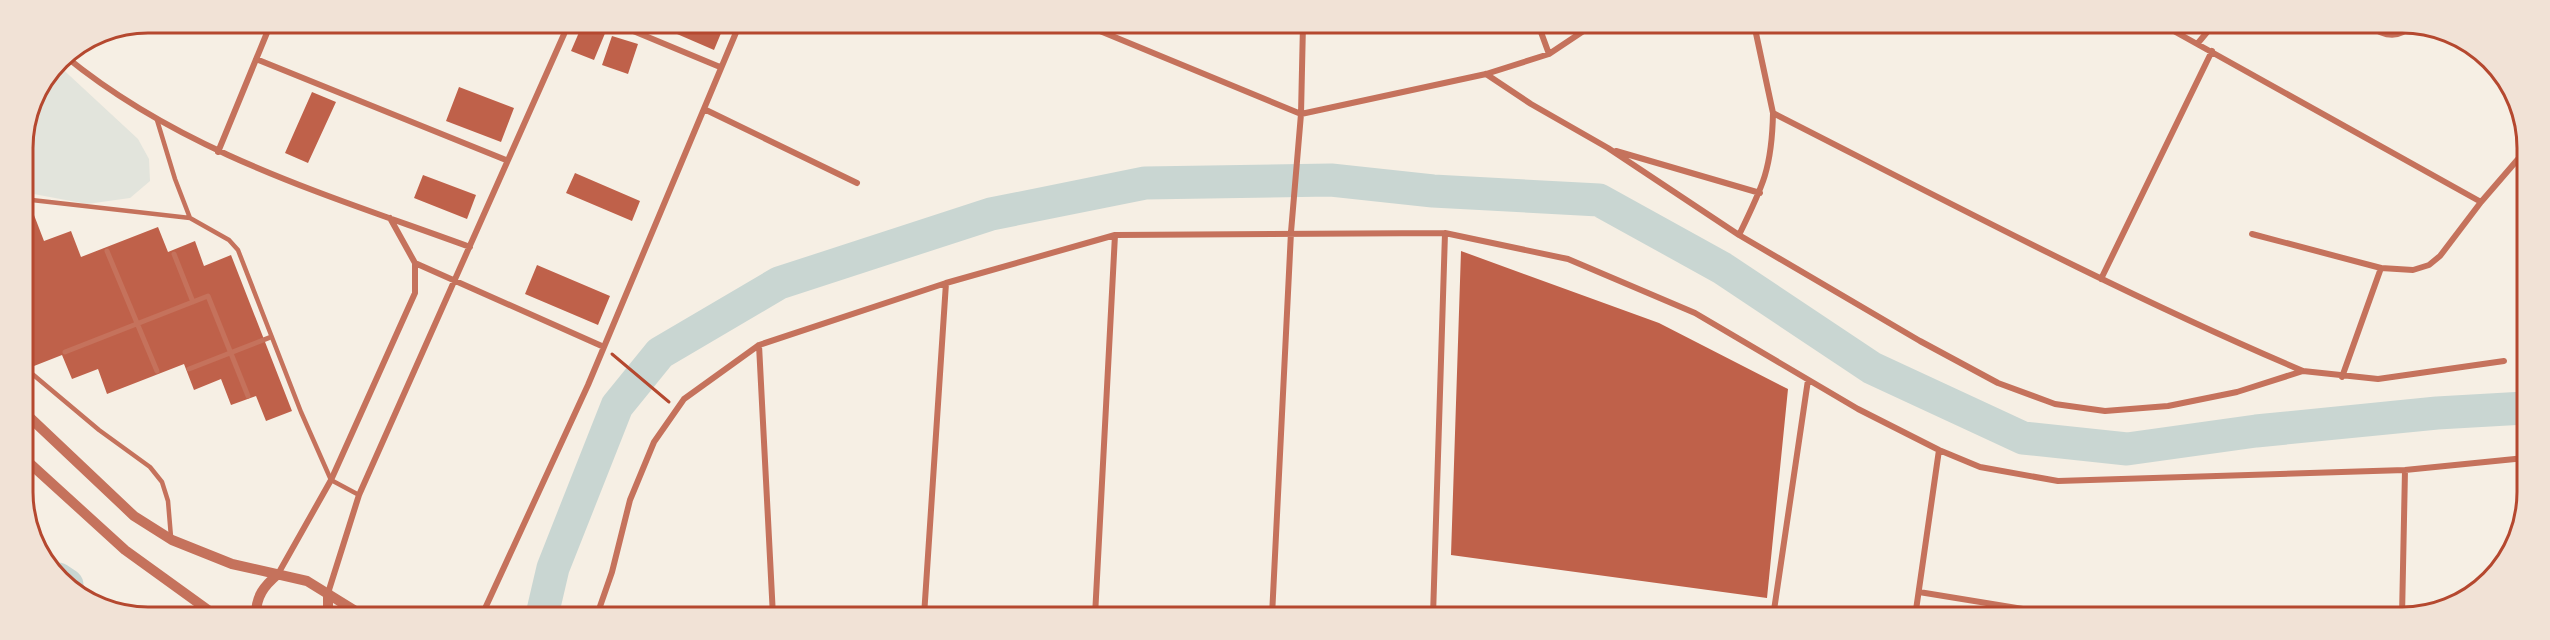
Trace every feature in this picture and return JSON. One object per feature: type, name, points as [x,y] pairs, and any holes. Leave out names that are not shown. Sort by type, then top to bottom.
[{"type":"street","points":[[218,152],[267,33]]},
{"type":"street","points":[[328,607],[328,593],[359,495],[457,281],[507,160],[564,33]]},
{"type":"street","points":[[638,33],[720,67]]},
{"type":"street","points":[[486,607],[604,347],[735,33]]},
{"type":"street","points":[[1105,33],[1301,114],[1486,74],[1549,54],[1580,33]]},
{"type":"street","points":[[1272,607],[1292,232],[1301,114],[1303,33]]},
{"type":"street","points":[[1541,33],[1549,54]]},
{"type":"street","points":[[1739,235],[1760,193],[1772,153],[1773,113],[1756,33]]},
{"type":"street","points":[[2178,33],[2481,201]]},
{"type":"street","points":[[2198,44],[2207,33]]},
{"type":"street","points":[[2381,33],[2391,36],[2402,33]]},
{"type":"street","points":[[2101,279],[2212,51]]},
{"type":"street","points":[[256,59],[507,160]]},
{"type":"street","points":[[71,62],[98,83],[158,120],[218,152],[470,247]]},
{"type":"street","points":[[1486,74],[1531,104],[1608,148],[1739,235],[1920,341],[1998,382],[2055,404],[2105,411],[2168,406],[2236,392],[2303,371]]},
{"type":"street","points":[[704,109],[857,183]]},
{"type":"street","points":[[1773,113],[2101,279],[2227,339],[2303,371],[2342,377],[2406,377],[2504,361]]},
{"type":"street","points":[[1608,148],[1760,193]]},
{"type":"street","points":[[2252,234],[2381,268],[2413,270],[2429,265],[2440,256],[2481,201],[2517,162]]},
{"type":"street","points":[[256,607],[263,588],[278,574],[331,480],[415,293],[417,282],[415,263],[390,218]]},
{"type":"street","points":[[600,607],[612,572],[630,501],[654,442],[684,399],[759,345],[946,283],[1115,235],[1292,232],[1445,233],[1568,259],[1695,313],[1808,380],[1939,450],[1980,467],[2058,481],[2405,470],[2517,459]]},
{"type":"street","points":[[1433,607],[1445,233]]},
{"type":"street","points":[[1095,607],[1115,235]]},
{"type":"street","points":[[108,251],[157,371]]},
{"type":"street","points":[[174,254],[193,302]]},
{"type":"street","points":[[415,263],[604,347]]},
{"type":"street","points":[[2342,377],[2381,268]]},
{"type":"street","points":[[925,607],[946,283]]},
{"type":"street","points":[[65,352],[208,296],[248,396]]},
{"type":"street","points":[[189,369],[271,337]]},
{"type":"street","points":[[759,345],[773,607]]},
{"type":"street","points":[[1774,607],[1808,380]]},
{"type":"street","points":[[33,421],[134,516],[172,540],[232,564],[307,581],[350,607]]},
{"type":"street","points":[[1917,607],[1939,450]]},
{"type":"street","points":[[33,466],[125,550],[204,607]]},
{"type":"street","points":[[2402,607],[2405,470]]},
{"type":"street","points":[[1919,592],[2011,607]]},
{"type":"lane","points":[[158,120],[168,160],[190,218]]},
{"type":"lane","points":[[33,200],[190,218],[229,240],[238,250],[309,434],[331,480],[359,495]]},
{"type":"lane","points":[[33,375],[99,430],[150,467],[162,482],[165,491],[172,540]]},
{"type":"path","points":[[624,364],[661,395]]},
{"type":"shaded area","points":[[64,70],[138,139],[149,159],[150,181],[130,198],[87,204],[33,194],[33,140],[37,118],[52,84]]},
{"type":"building","points":[[579,33],[605,33],[594,60],[571,51]]},
{"type":"building","points":[[677,33],[721,33],[714,50]]},
{"type":"building","points":[[612,36],[638,44],[628,74],[602,65]]},
{"type":"building","points":[[459,87],[514,108],[501,142],[446,121]]},
{"type":"building","points":[[312,92],[336,102],[308,163],[285,153]]},
{"type":"building","points":[[575,173],[640,201],[632,221],[566,193]]},
{"type":"building","points":[[423,175],[476,195],[467,219],[414,198]]},
{"type":"building","points":[[33,215],[44,241],[71,231],[81,257],[158,227],[168,252],[195,241],[204,266],[231,255],[292,411],[266,421],[256,396],[231,405],[221,379],[194,390],[184,364],[107,394],[98,369],[72,379],[62,355],[34,366]]},
{"type":"building","points":[[1461,251],[1659,323],[1788,389],[1767,598],[1451,555]]},
{"type":"building","points":[[537,265],[610,296],[598,325],[525,294]]},
{"type":"waterway","points":[[544,607],[553,568],[617,406],[660,353],[779,283],[991,214],[1145,183],[1331,180],[1433,191],[1599,200],[1722,268],[1872,368],[2023,438],[2127,449],[2256,431],[2437,413],[2517,408]]}]
